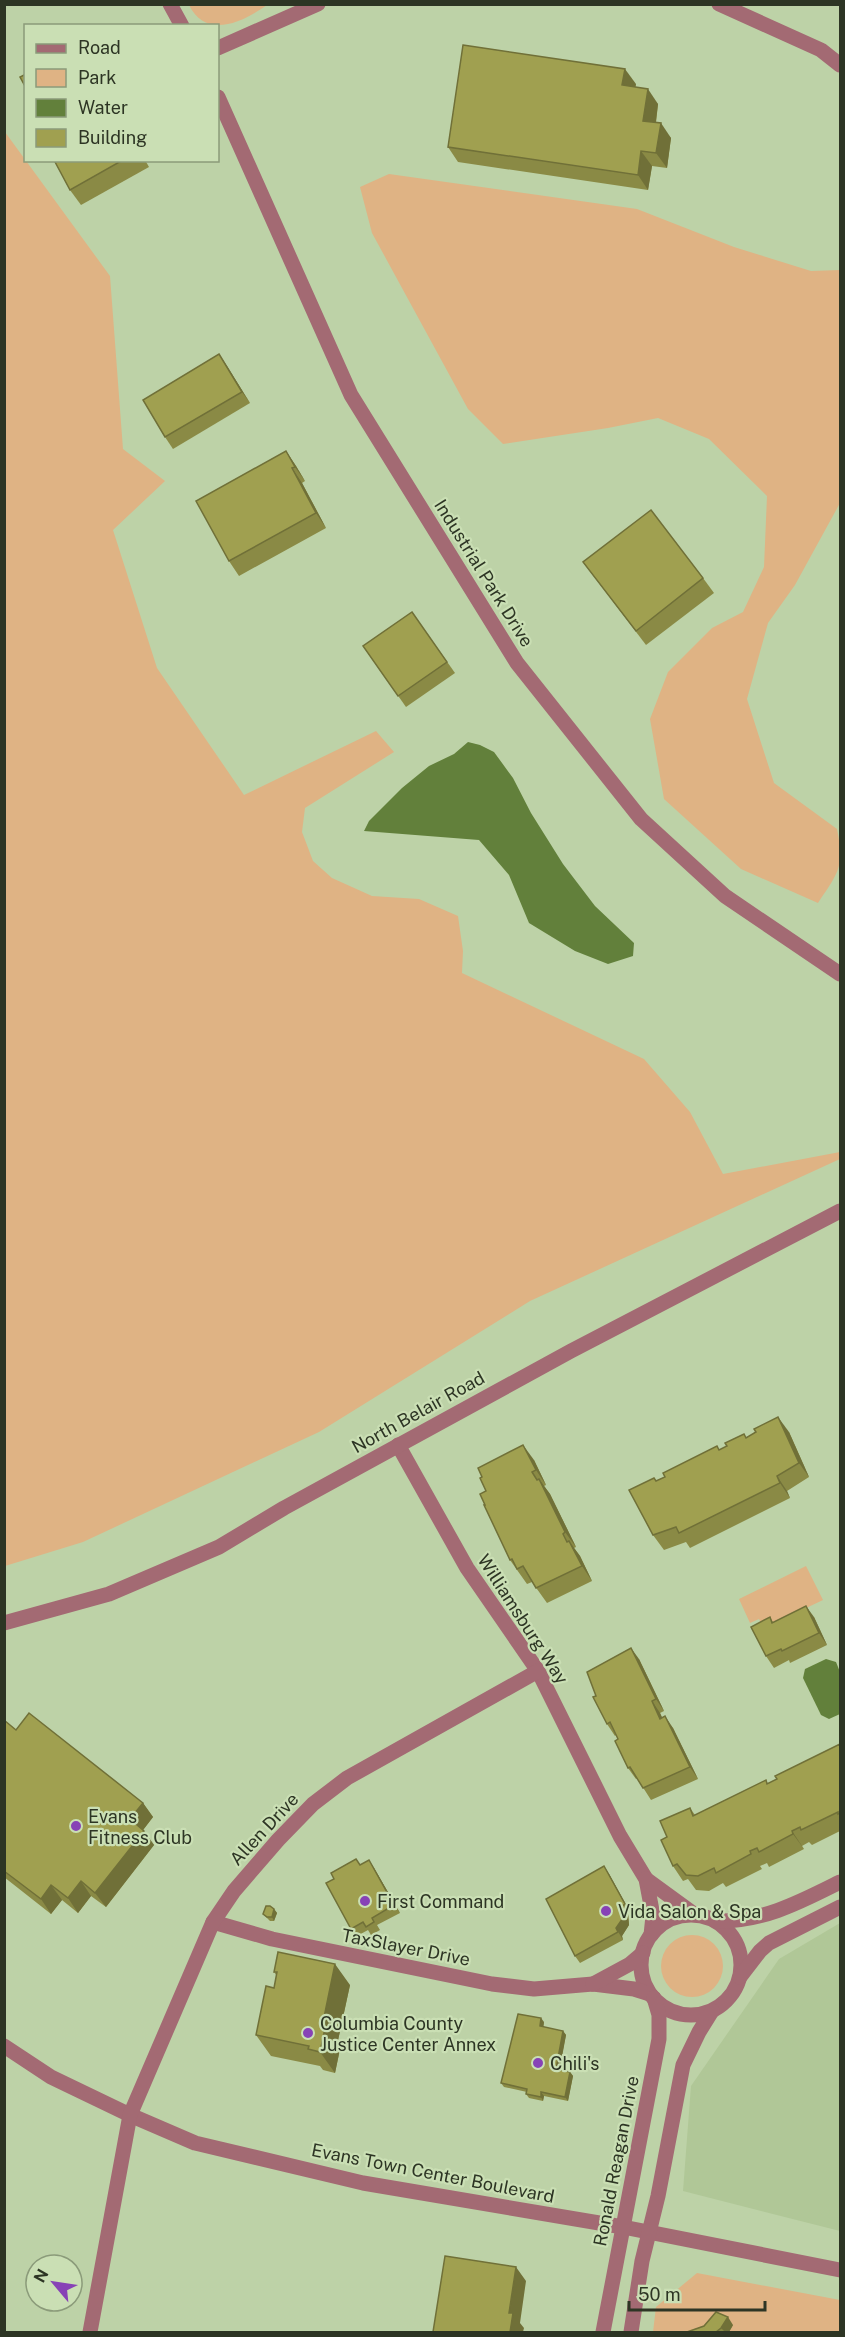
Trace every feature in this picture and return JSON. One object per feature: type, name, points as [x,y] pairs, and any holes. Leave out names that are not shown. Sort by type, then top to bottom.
[{"type":"street","points":[[170,4],[181,24]]},
{"type":"street","points":[[219,48],[318,4]]},
{"type":"street","points":[[719,4],[821,50],[840,65]]},
{"type":"street","name":"Industrial Park Drive","points":[[219,99],[351,394],[517,663],[641,819],[725,896],[840,974]]},
{"type":"street","name":"North Belair Road","points":[[4,1623],[109,1594],[219,1546],[571,1351],[840,1211]]},
{"type":"street","name":"Williamsburg Way","points":[[398,1445],[467,1568],[538,1671],[620,1836],[646,1879],[653,1916],[651,1935]]},
{"type":"street","name":"Allen Drive","points":[[90,2332],[130,2115],[213,1922],[234,1891],[313,1804],[347,1778],[538,1671]]},
{"type":"street","name":"Williamsburg Way","points":[[646,1879],[694,1914]]},
{"type":"street","points":[[651,1935],[670,1920],[694,1914],[716,1921],[738,1920],[774,1913],[840,1882]]},
{"type":"street","points":[[652,1996],[666,2008],[681,2014],[697,2015],[712,2011],[725,2002],[734,1991],[740,1977],[760,1951],[770,1943],[840,1907]]},
{"type":"street","points":[[716,1921],[735,1939],[740,1951],[740,1977]]},
{"type":"street","name":"TaxSlayer Drive","points":[[213,1922],[272,1939],[492,1984],[534,1989],[593,1984],[634,1989],[652,1996]]},
{"type":"street","name":"Ronald Reagan Drive","points":[[603,2332],[658,2039],[659,2015],[642,1974],[643,1953],[651,1935]]},
{"type":"street","name":"TaxSlayer Drive","points":[[593,1984],[630,1964],[643,1953]]},
{"type":"street","points":[[631,2332],[642,2261],[658,2196],[683,2065],[712,2011]]},
{"type":"street","name":"Evans Town Center Boulevard","points":[[4,2046],[51,2077],[195,2143],[363,2183],[623,2227],[840,2270]]},
{"type":"shaded area","points":[[840,1923],[840,2231],[683,2191],[691,2086],[779,1959]]},
{"type":"green space","points":[[189,5],[267,5],[247,17],[225,25],[205,22],[196,16]]},
{"type":"green space","points":[[5,132],[24,158],[24,162],[27,162],[110,276],[123,449],[165,481],[113,530],[157,668],[244,795],[376,731],[394,752],[305,808],[302,832],[313,861],[332,878],[372,896],[419,899],[458,916],[463,951],[462,973],[644,1059],[690,1112],[723,1174],[840,1152],[840,1159],[530,1301],[319,1432],[83,1542],[5,1566]]},
{"type":"green space","points":[[389,174],[637,209],[734,247],[811,271],[840,270],[840,503],[795,585],[768,623],[747,699],[774,783],[837,829],[840,852],[838,869],[818,903],[741,869],[664,799],[650,719],[668,672],[712,628],[743,612],[764,567],[767,496],[709,439],[658,418],[503,444],[468,409],[372,233],[360,187]]},
{"type":"green space","points":[[806,1566],[823,1600],[764,1628],[759,1619],[750,1623],[739,1599]]},
{"type":"green space","points":[[692,1935],[704,1937],[714,1944],[721,1954],[723,1966],[721,1978],[714,1988],[704,1995],[692,1997],[680,1995],[670,1988],[663,1978],[661,1966],[663,1954],[670,1944],[680,1937]]},
{"type":"green space","points":[[697,2273],[840,2300],[840,2332],[653,2332],[656,2307]]},
{"type":"water","points":[[468,742],[494,752],[513,778],[531,813],[563,864],[595,906],[634,943],[633,956],[608,964],[575,951],[529,923],[509,875],[479,840],[364,831],[369,821],[402,788],[429,766],[454,754]]},
{"type":"water","points":[[826,1659],[836,1662],[840,1672],[840,1714],[829,1719],[821,1715],[803,1678],[805,1669]]},
{"type":"building","points":[[463,45],[625,69],[622,85],[648,89],[643,121],[661,123],[656,153],[641,151],[638,175],[448,147]]},
{"type":"building","points":[[55,162],[119,162],[70,190]]},
{"type":"building","points":[[219,354],[242,392],[165,437],[143,400]]},
{"type":"building","points":[[286,451],[295,467],[292,468],[316,513],[229,561],[196,501]]},
{"type":"building","points":[[651,510],[703,578],[636,631],[583,562]]},
{"type":"building","points":[[412,612],[447,662],[398,696],[363,646]]},
{"type":"building","points":[[778,1417],[799,1463],[777,1476],[780,1483],[679,1533],[676,1527],[653,1535],[629,1490],[654,1478],[656,1481],[665,1477],[663,1473],[717,1446],[719,1450],[727,1446],[725,1443],[744,1434],[746,1438],[756,1432],[754,1429]]},
{"type":"building","points":[[523,1445],[536,1470],[532,1472],[537,1480],[539,1479],[565,1532],[563,1534],[582,1566],[536,1588],[523,1566],[517,1569],[512,1559],[510,1560],[480,1494],[486,1491],[478,1468]]},
{"type":"building","points":[[806,1606],[819,1633],[766,1656],[751,1627],[770,1617],[772,1623]]},
{"type":"building","points":[[631,1648],[656,1699],[652,1701],[660,1719],[665,1716],[690,1767],[643,1788],[630,1767],[628,1768],[615,1741],[618,1739],[610,1722],[607,1724],[593,1697],[596,1696],[587,1672]]},
{"type":"building","name":"Evans Fitness Club","points":[[29,1713],[143,1803],[130,1819],[144,1831],[95,1893],[81,1881],[68,1898],[51,1885],[41,1899],[4,1871],[4,1720],[16,1730]]},
{"type":"building","points":[[840,1744],[840,1813],[801,1830],[800,1827],[792,1831],[793,1834],[759,1852],[757,1848],[750,1851],[751,1854],[716,1873],[714,1868],[698,1876],[686,1875],[677,1864],[673,1866],[661,1840],[667,1837],[660,1821],[690,1808],[693,1816],[766,1780],[767,1784],[777,1779],[775,1776]]},
{"type":"building","points":[[356,1859],[360,1865],[369,1860],[394,1905],[372,1918],[374,1922],[366,1927],[363,1922],[351,1929],[326,1883],[334,1879],[331,1873]]},
{"type":"building","points":[[604,1866],[625,1904],[622,1906],[623,1918],[616,1928],[618,1932],[575,1956],[546,1899]]},
{"type":"building","points":[[266,1906],[274,1909],[272,1917],[263,1914]]},
{"type":"building","points":[[278,1952],[335,1964],[322,2027],[325,2028],[320,2052],[308,2049],[309,2046],[256,2035],[266,1986],[274,1988]]},
{"type":"building","points":[[518,2014],[541,2018],[540,2026],[563,2031],[556,2069],[570,2072],[565,2097],[541,2092],[541,2097],[526,2094],[527,2089],[501,2083]]},
{"type":"building","points":[[445,2256],[516,2267],[509,2313],[513,2313],[510,2332],[433,2332]]},
{"type":"building","points":[[716,2312],[728,2317],[716,2332],[687,2332],[704,2326]]},
{"type":"place","name":"Evans Fitness Club","points":[[76,1826]]},
{"type":"place","name":"First Command","points":[[365,1901]]},
{"type":"place","name":"Vida Salon & Spa","points":[[606,1911]]},
{"type":"place","name":"Columbia County Justice Center Annex","points":[[308,2033]]},
{"type":"place","name":"Chili's","points":[[538,2063]]}]
